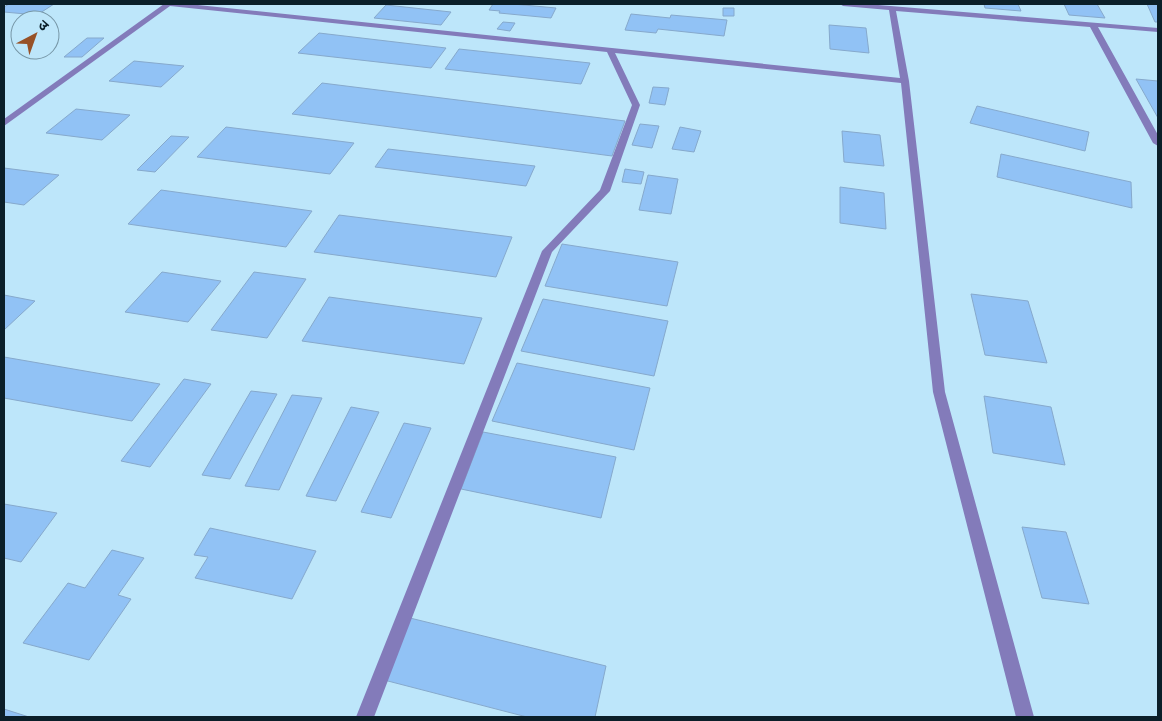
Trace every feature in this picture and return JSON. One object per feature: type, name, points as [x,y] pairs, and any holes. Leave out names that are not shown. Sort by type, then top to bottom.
[{"type":"street","points":[[4,123],[169,4],[905,81]]},
{"type":"street","points":[[843,4],[1158,30]]},
{"type":"street","points":[[892,9],[905,81],[939,392],[1025,717]]},
{"type":"street","points":[[1092,24],[1158,143]]},
{"type":"street","points":[[365,717],[547,251],[605,191],[636,105],[610,50]]},
{"type":"building","points":[[9,4],[54,4],[45,10],[10,10],[10,13],[4,12],[4,7]]},
{"type":"building","points":[[493,4],[556,8],[551,18],[499,13],[500,11],[489,10]]},
{"type":"building","points":[[984,4],[1018,4],[1021,11],[985,8]]},
{"type":"building","points":[[1064,4],[1097,4],[1105,18],[1069,15]]},
{"type":"building","points":[[1147,4],[1158,4],[1158,22],[1155,22]]},
{"type":"building","points":[[386,5],[451,12],[441,25],[374,18]]},
{"type":"building","points":[[723,8],[734,8],[734,16],[723,16]]},
{"type":"building","points":[[631,14],[670,18],[671,15],[727,20],[724,36],[658,29],[656,33],[625,30]]},
{"type":"building","points":[[503,22],[515,23],[510,31],[497,29]]},
{"type":"building","points":[[829,25],[866,28],[869,53],[830,49]]},
{"type":"building","points":[[319,33],[446,48],[431,68],[298,53]]},
{"type":"building","points":[[87,38],[104,38],[82,57],[64,57]]},
{"type":"building","points":[[459,49],[590,63],[581,84],[445,69]]},
{"type":"building","points":[[134,61],[184,66],[161,87],[109,81]]},
{"type":"building","points":[[1136,79],[1158,81],[1158,118]]},
{"type":"building","points":[[322,83],[625,121],[612,156],[292,114]]},
{"type":"building","points":[[653,87],[669,88],[665,105],[649,103]]},
{"type":"building","points":[[977,106],[1089,132],[1085,151],[970,123]]},
{"type":"building","points":[[76,109],[130,115],[102,140],[46,133]]},
{"type":"building","points":[[640,124],[659,126],[652,148],[632,145]]},
{"type":"building","points":[[226,127],[354,143],[330,174],[197,157]]},
{"type":"building","points":[[680,127],[701,131],[694,152],[672,149]]},
{"type":"building","points":[[842,131],[880,135],[884,166],[844,162]]},
{"type":"building","points":[[171,136],[189,137],[155,172],[137,170]]},
{"type":"building","points":[[388,149],[535,166],[526,186],[375,167]]},
{"type":"building","points":[[1001,154],[1131,182],[1132,208],[997,177]]},
{"type":"building","points":[[4,168],[59,175],[24,205],[4,202]]},
{"type":"building","points":[[625,169],[644,172],[641,184],[622,182]]},
{"type":"building","points":[[648,175],[678,179],[671,214],[639,210]]},
{"type":"building","points":[[840,187],[884,193],[886,229],[840,223]]},
{"type":"building","points":[[161,190],[312,211],[286,247],[128,224]]},
{"type":"building","points":[[339,215],[512,237],[496,277],[314,252]]},
{"type":"building","points":[[562,244],[678,262],[667,306],[545,286]]},
{"type":"building","points":[[162,272],[221,281],[188,322],[125,312]]},
{"type":"building","points":[[254,272],[306,279],[267,338],[211,330]]},
{"type":"building","points":[[971,294],[1028,301],[1047,363],[985,355]]},
{"type":"building","points":[[4,295],[35,301],[4,330]]},
{"type":"building","points":[[329,297],[482,318],[464,364],[302,341]]},
{"type":"building","points":[[543,299],[668,321],[654,376],[521,351]]},
{"type":"building","points":[[4,357],[160,384],[132,421],[4,398]]},
{"type":"building","points":[[517,363],[650,388],[634,450],[492,421]]},
{"type":"building","points":[[184,379],[211,384],[150,467],[121,461]]},
{"type":"building","points":[[251,391],[277,394],[230,479],[202,475]]},
{"type":"building","points":[[292,395],[322,398],[279,490],[245,486]]},
{"type":"building","points":[[984,396],[1051,407],[1065,465],[993,453]]},
{"type":"building","points":[[351,407],[379,412],[336,501],[306,496]]},
{"type":"building","points":[[404,423],[431,428],[391,518],[361,512]]},
{"type":"building","points":[[483,432],[616,457],[601,518],[461,489]]},
{"type":"building","points":[[4,504],[57,513],[21,562],[4,558]]},
{"type":"building","points":[[1022,527],[1066,532],[1089,604],[1042,598]]},
{"type":"building","points":[[210,528],[316,551],[292,599],[195,578],[208,557],[194,555]]},
{"type":"building","points":[[112,550],[144,558],[118,595],[131,599],[89,660],[23,643],[68,583],[85,588]]},
{"type":"building","points":[[410,618],[606,666],[595,717],[527,717],[384,680]]},
{"type":"building","points":[[4,709],[29,717],[4,717]]}]
